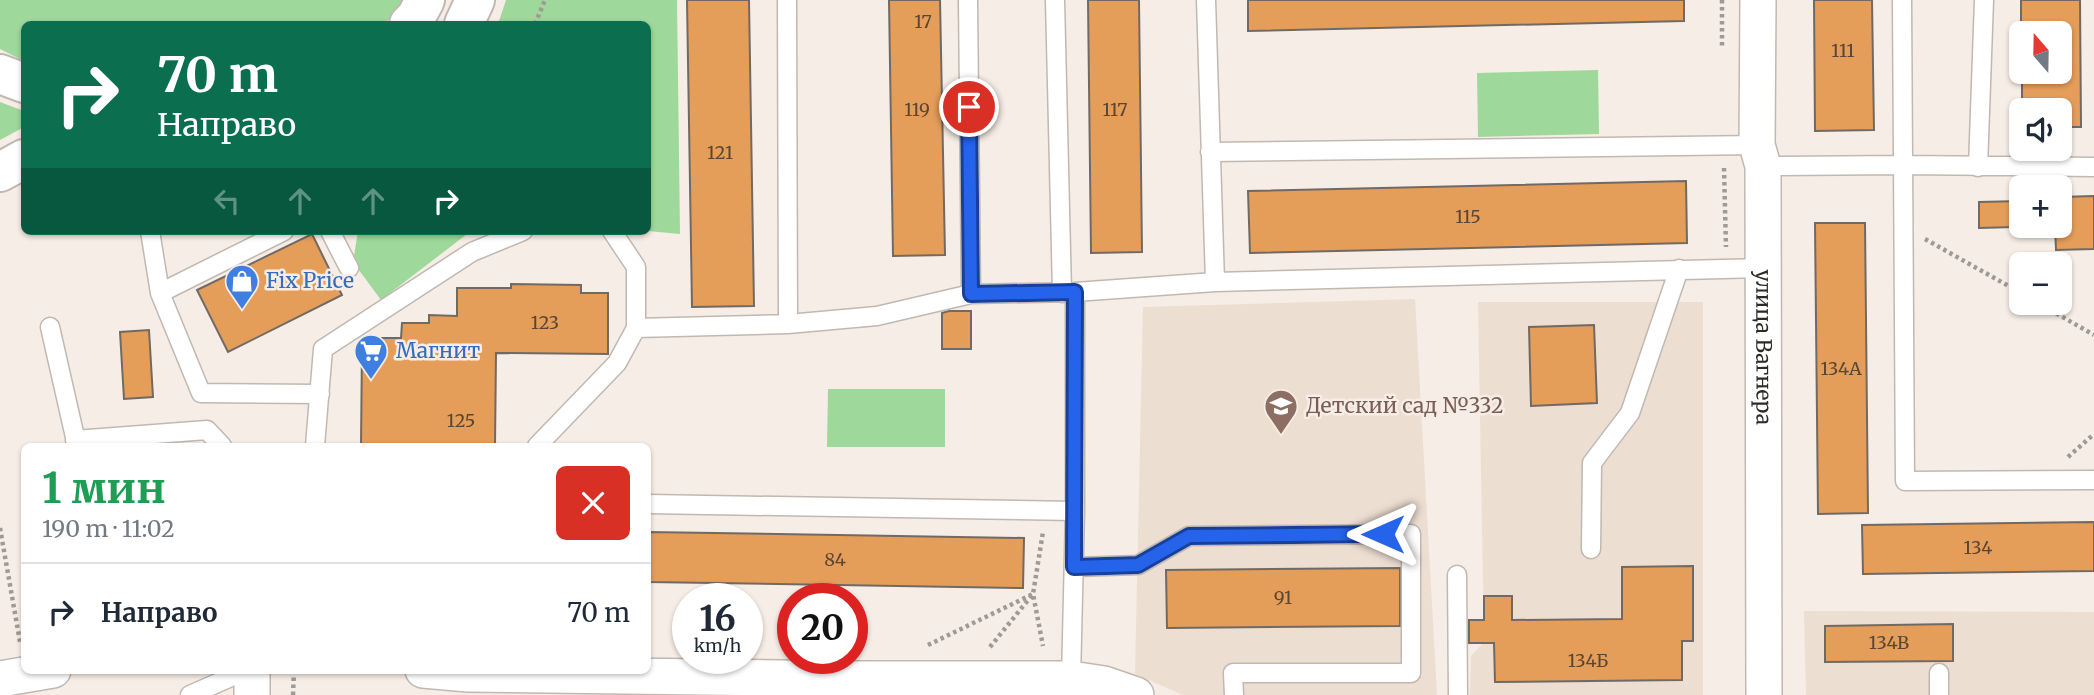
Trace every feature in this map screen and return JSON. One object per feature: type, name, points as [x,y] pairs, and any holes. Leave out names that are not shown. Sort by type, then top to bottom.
[{"type":"main road","points":[[413,21],[425,0]]},
{"type":"main road","points":[[465,21],[475,0]]},
{"type":"main road","points":[[0,74],[21,82]]},
{"type":"main road","points":[[0,172],[21,161]]},
{"type":"street","name":"улица Вагнера","points":[[1758,0],[1763,268],[1764,695]]},
{"type":"street","points":[[0,680],[31,674]]},
{"type":"street","points":[[252,674],[252,695]]},
{"type":"street","points":[[436,674],[468,684],[532,678],[735,686],[921,674],[964,679],[1061,679],[1104,684],[1136,695]]},
{"type":"lane","points":[[787,0],[788,324]]},
{"type":"lane","points":[[968,0],[971,294]]},
{"type":"lane","points":[[1055,0],[1069,293],[1075,512],[1074,567],[1061,679]]},
{"type":"lane","points":[[1206,0],[1215,282]]},
{"type":"lane","points":[[1902,0],[1905,481],[2094,480]]},
{"type":"lane","points":[[1978,167],[1984,0]]},
{"type":"lane","points":[[1210,152],[1760,156],[1978,167],[2094,167]]},
{"type":"lane","points":[[151,235],[160,293],[201,393],[320,394]]},
{"type":"lane","points":[[160,293],[276,235]]},
{"type":"lane","points":[[332,235],[349,268]]},
{"type":"lane","points":[[315,443],[323,349],[472,252],[513,235]]},
{"type":"lane","points":[[540,443],[617,363],[636,328],[636,267],[615,235]]},
{"type":"lane","points":[[636,328],[788,324],[877,316],[971,294],[1069,293],[1215,282],[1763,268]]},
{"type":"lane","points":[[1591,549],[1592,463],[1630,413],[1679,269]]},
{"type":"lane","points":[[50,327],[76,443],[207,430],[219,443]]},
{"type":"lane","points":[[651,504],[1075,512]]},
{"type":"lane","points":[[1074,567],[1138,565],[1189,536],[1411,534],[1411,674],[1233,673],[1234,695]]},
{"type":"lane","points":[[1457,575],[1458,695]]},
{"type":"lane","points":[[1939,673],[1939,695]]},
{"type":"lane","points":[[190,695],[231,677],[232,674]]},
{"type":"path","points":[[536,21],[545,0]]},
{"type":"path","points":[[1903,227],[2009,286]]},
{"type":"path","points":[[2059,315],[2094,335]]},
{"type":"path","points":[[1046,511],[1033,594],[1061,679]]},
{"type":"path","points":[[0,528],[20,644]]},
{"type":"path","points":[[921,674],[1033,594]]},
{"type":"path","points":[[964,679],[1033,594]]},
{"type":"path","points":[[293,674],[293,695]]},
{"type":"shaded area","name":"Детский cад №332","points":[[1415,299],[1437,695],[1183,695],[1135,674],[1143,307]]},
{"type":"shaded area","points":[[1478,302],[1703,302],[1703,695],[1470,695],[1471,656],[1484,642]]},
{"type":"shaded area","points":[[1804,611],[2094,612],[2094,695],[1806,695]]},
{"type":"green space","points":[[0,0],[403,0],[387,21],[21,21],[21,60],[0,49]]},
{"type":"green space","points":[[506,0],[677,0],[680,234],[651,231],[651,21],[499,21]]},
{"type":"green space","points":[[1598,70],[1599,134],[1478,137],[1477,73]]},
{"type":"green space","points":[[0,102],[21,110],[21,129],[0,140]]},
{"type":"green space","points":[[357,235],[466,235],[381,300],[353,262]]},
{"type":"green space","points":[[828,389],[945,389],[945,447],[827,447]]},
{"type":"building","points":[[687,0],[749,0],[754,306],[692,307]]},
{"type":"building","points":[[889,0],[940,0],[945,255],[893,256]]},
{"type":"building","points":[[1088,0],[1139,0],[1142,252],[1091,253]]},
{"type":"building","points":[[1248,0],[1684,0],[1684,21],[1248,31]]},
{"type":"building","points":[[1814,0],[1872,0],[1874,130],[1815,131]]},
{"type":"building","points":[[2021,0],[2080,0],[2081,127],[2072,127],[2072,98],[2022,98],[2022,84],[2072,84],[2072,21],[2021,21]]},
{"type":"building","points":[[1686,181],[1687,243],[1250,253],[1248,191]]},
{"type":"building","points":[[2094,196],[2094,249],[2056,250],[2056,238],[2072,238],[2072,197]]},
{"type":"building","points":[[2009,201],[2009,227],[1979,228],[1979,202]]},
{"type":"building","points":[[1815,223],[1865,223],[1868,513],[1818,514]]},
{"type":"building","points":[[312,235],[342,295],[228,352],[197,290]]},
{"type":"building","points":[[511,284],[581,285],[581,293],[608,293],[608,354],[496,353],[495,443],[361,443],[362,346],[374,346],[374,338],[401,338],[402,323],[429,323],[429,315],[457,316],[457,288],[511,288]]},
{"type":"building","points":[[971,311],[971,349],[942,349],[942,313]]},
{"type":"building","points":[[1594,325],[1597,403],[1531,406],[1529,327]]},
{"type":"building","points":[[149,330],[153,397],[124,399],[120,332]]},
{"type":"building","points":[[2094,522],[2094,571],[1863,574],[1862,525]]},
{"type":"building","points":[[651,532],[1024,538],[1023,588],[868,586],[868,583],[651,582]]},
{"type":"building","points":[[1693,566],[1693,641],[1682,641],[1682,680],[1495,682],[1494,643],[1469,643],[1469,620],[1484,620],[1484,596],[1512,596],[1512,620],[1622,619],[1622,567]]},
{"type":"building","points":[[1400,568],[1400,626],[1167,628],[1166,570]]},
{"type":"building","points":[[1953,624],[1953,661],[1825,662],[1825,626]]},
{"type":"place","name":"Fix Price","points":[[242,311]]},
{"type":"place","name":"Магнит","points":[[371,381]]},
{"type":"place","name":"Детский cад №332","points":[[1281,436]]},
{"type":"route","points":[[969,107],[971,294],[1075,292],[1074,567],[1138,565],[1189,536],[1383,534]]}]
